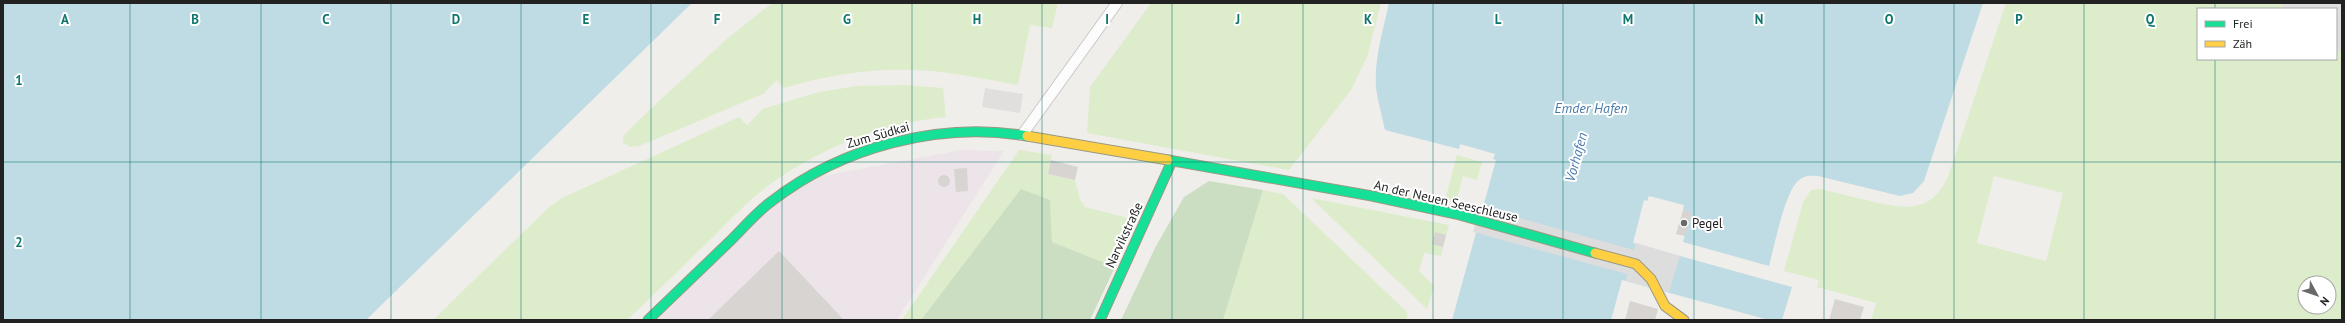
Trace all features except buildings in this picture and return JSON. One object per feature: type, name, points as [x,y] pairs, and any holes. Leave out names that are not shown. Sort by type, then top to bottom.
[{"type":"street","name":"Zum Südkai","points":[[648,320],[772,201],[801,180],[824,168],[875,147],[905,139],[966,132],[1022,136],[1172,161]]},
{"type":"street","name":"An der Neuen Seeschleuse","points":[[1172,161],[1372,196],[1476,220],[1630,262],[1647,273],[1665,306],[1684,320]]},
{"type":"street","name":"Narvikstraße","points":[[1100,320],[1172,161]]},
{"type":"lane","points":[[1022,136],[1117,3]]},
{"type":"shaded area","points":[[2281,3],[2342,3],[2342,53],[2337,50],[2337,8],[2283,8]]},
{"type":"shaded area","points":[[985,88],[1023,94],[1020,113],[982,107]]},
{"type":"shaded area","points":[[961,150],[1004,151],[897,320],[648,320],[801,180]]},
{"type":"green space","points":[[772,3],[1058,3],[1052,28],[1030,25],[1018,85],[957,74],[907,70],[886,70],[845,74],[804,82],[784,88],[777,80],[763,94],[639,146],[630,147],[623,143],[623,137],[628,131],[660,100],[728,38]]},
{"type":"green space","points":[[1151,3],[1381,3],[1367,57],[1351,90],[1289,170],[1087,133],[1090,87]]},
{"type":"green space","points":[[2006,3],[2281,3],[2283,8],[2197,8],[2197,60],[2337,60],[2337,50],[2342,53],[2342,320],[1871,320],[1876,303],[1817,287],[1819,280],[1784,271],[1803,202],[1811,190],[1820,189],[1884,204],[1908,207],[1919,205],[1937,195],[1944,185],[1950,171]],"holes":[[[1994,176],[2063,193],[2046,261],[1977,243]]]},
{"type":"green space","points":[[905,85],[943,88],[946,117],[897,125],[851,140],[806,161],[785,174],[765,188],[744,206],[627,320],[433,320],[548,208],[562,198],[739,117],[747,125],[763,109],[819,92],[857,86]]},
{"type":"green space","points":[[1019,150],[1052,155],[1048,174],[1075,180],[1080,199],[1085,207],[1124,217],[1134,224],[1115,267],[1052,242],[1050,200],[1021,190],[921,320],[902,320]]},
{"type":"green space","points":[[1457,155],[1482,162],[1477,180],[1463,176],[1456,202],[1445,200]]},
{"type":"green space","points":[[1209,181],[1263,190],[1223,320],[1121,320],[1155,248],[1184,197]]},
{"type":"green space","points":[[1021,189],[1050,200],[1052,242],[1115,267],[1090,320],[921,320]]},
{"type":"green space","points":[[1263,190],[1283,194],[1408,313],[1406,320],[1223,320]]},
{"type":"green space","points":[[1311,198],[1449,225],[1441,256],[1424,253],[1419,271],[1434,286],[1427,309]]},
{"type":"water","points":[[3,3],[692,3],[366,320],[3,320]]},
{"type":"water","name":"Emder Hafen","points":[[1389,3],[1983,3],[1924,181],[1913,193],[1900,196],[1818,176],[1803,177],[1796,183],[1787,199],[1769,266],[1683,242],[1691,213],[1683,210],[1684,205],[1649,196],[1647,201],[1644,200],[1633,243],[1792,287],[1782,320],[1769,320],[1622,280],[1611,320],[1452,320],[1496,160],[1493,159],[1495,154],[1460,144],[1459,149],[1385,130],[1376,88],[1376,66]]},
{"type":"pier","points":[[1480,207],[1634,250],[1636,243],[1680,256],[1669,292],[1626,281],[1627,274],[1473,232]]},
{"type":"traffic: fast","points":[[648,320],[733,239],[754,216],[799,182],[829,166],[860,153],[893,143],[926,136],[960,132],[994,132],[1027,136]]},
{"type":"traffic: fast","points":[[1168,160],[1372,196],[1456,214],[1595,253]]},
{"type":"traffic: fast","points":[[1100,320],[1172,161]]},
{"type":"traffic: slow","points":[[1027,136],[1168,160]]},
{"type":"traffic: slow","points":[[1595,253],[1636,264],[1651,279],[1665,306],[1684,320]]},
{"type":"place","name":"Pegel","points":[[1684,223]]},
{"type":"water label","name":"Vorhafen","points":[[1576,157]]}]
